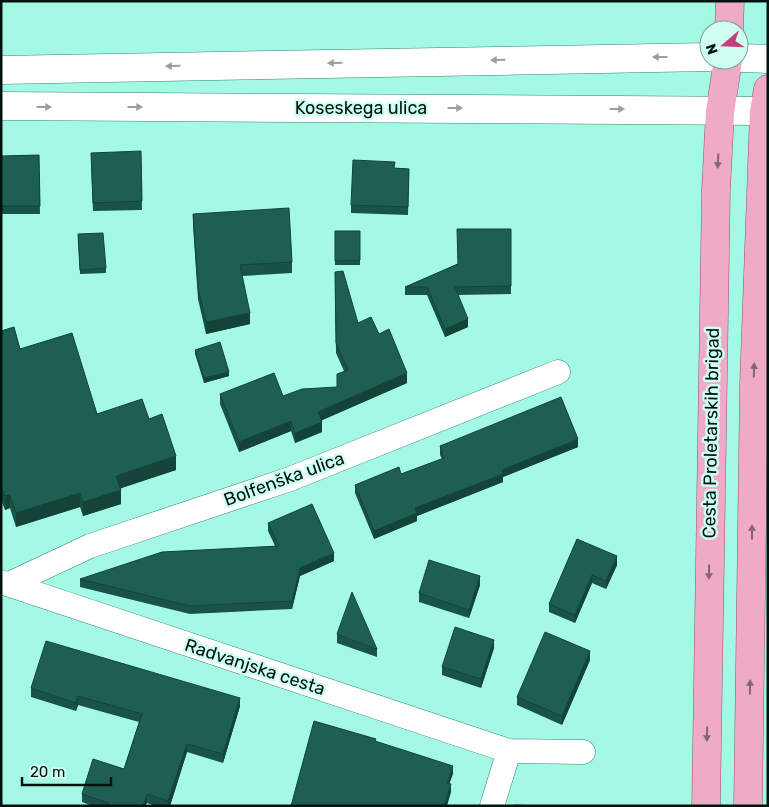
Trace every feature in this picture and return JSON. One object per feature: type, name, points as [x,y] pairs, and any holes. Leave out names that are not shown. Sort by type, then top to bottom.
[{"type":"main road","points":[[729,20],[730,1]]},
{"type":"main road","name":"Cesta Proletarskih brigad","points":[[706,806],[714,274],[720,112],[726,70]]},
{"type":"main road","points":[[748,806],[754,384],[767,104]]},
{"type":"street","points":[[1,70],[699,57]]},
{"type":"street","points":[[749,58],[768,59]]},
{"type":"street","name":"Koseskega ulica","points":[[1,106],[643,109],[720,112],[767,104]]},
{"type":"street","name":"Bolfenška ulica","points":[[5,583],[90,546],[290,479],[558,372]]},
{"type":"street","name":"Radvanjska cesta","points":[[5,583],[509,751],[583,752]]},
{"type":"street","points":[[492,806],[509,751]]},
{"type":"building","points":[[141,151],[142,201],[93,203],[91,153]]},
{"type":"building","points":[[39,155],[40,206],[1,206],[1,156]]},
{"type":"building","points":[[353,160],[395,162],[394,168],[409,169],[408,207],[351,205]]},
{"type":"building","points":[[289,208],[292,262],[240,265],[250,313],[206,322],[198,288],[193,214]]},
{"type":"building","points":[[457,229],[511,229],[511,286],[455,287],[468,319],[445,329],[427,287],[405,287],[458,264]]},
{"type":"building","points":[[335,231],[360,231],[360,260],[335,261]]},
{"type":"building","points":[[103,233],[106,268],[80,270],[78,234]]},
{"type":"building","points":[[343,271],[358,323],[371,317],[379,334],[389,329],[407,373],[318,412],[322,422],[295,433],[291,421],[239,442],[220,394],[274,373],[283,396],[302,389],[337,387],[337,374],[348,370],[336,343],[335,272]]},
{"type":"building","points":[[14,327],[20,349],[72,333],[97,414],[142,399],[149,419],[162,414],[176,456],[116,476],[121,490],[83,502],[80,493],[16,513],[10,495],[5,496],[1,486],[1,331]]},
{"type":"building","points":[[220,342],[229,372],[204,378],[195,350]]},
{"type":"building","points":[[561,397],[578,439],[502,470],[503,474],[415,508],[417,513],[374,531],[355,485],[399,467],[401,474],[444,458],[440,446]]},
{"type":"building","points":[[312,504],[334,553],[300,568],[292,601],[190,606],[80,579],[162,552],[279,546],[268,523]]},
{"type":"building","points":[[577,539],[617,556],[606,581],[592,575],[575,615],[549,604]]},
{"type":"building","points":[[429,560],[480,576],[469,610],[419,593]]},
{"type":"building","points":[[352,592],[377,649],[337,634]]},
{"type":"building","points":[[455,627],[494,640],[481,679],[442,667]]},
{"type":"building","points":[[545,632],[590,651],[562,716],[517,697]]},
{"type":"building","points":[[46,641],[240,698],[223,754],[187,744],[168,801],[147,794],[143,806],[108,806],[109,803],[82,794],[93,759],[124,769],[142,714],[78,696],[76,703],[31,688]]},
{"type":"building","points":[[314,721],[376,739],[375,741],[453,766],[447,783],[451,784],[444,806],[291,806]]}]
